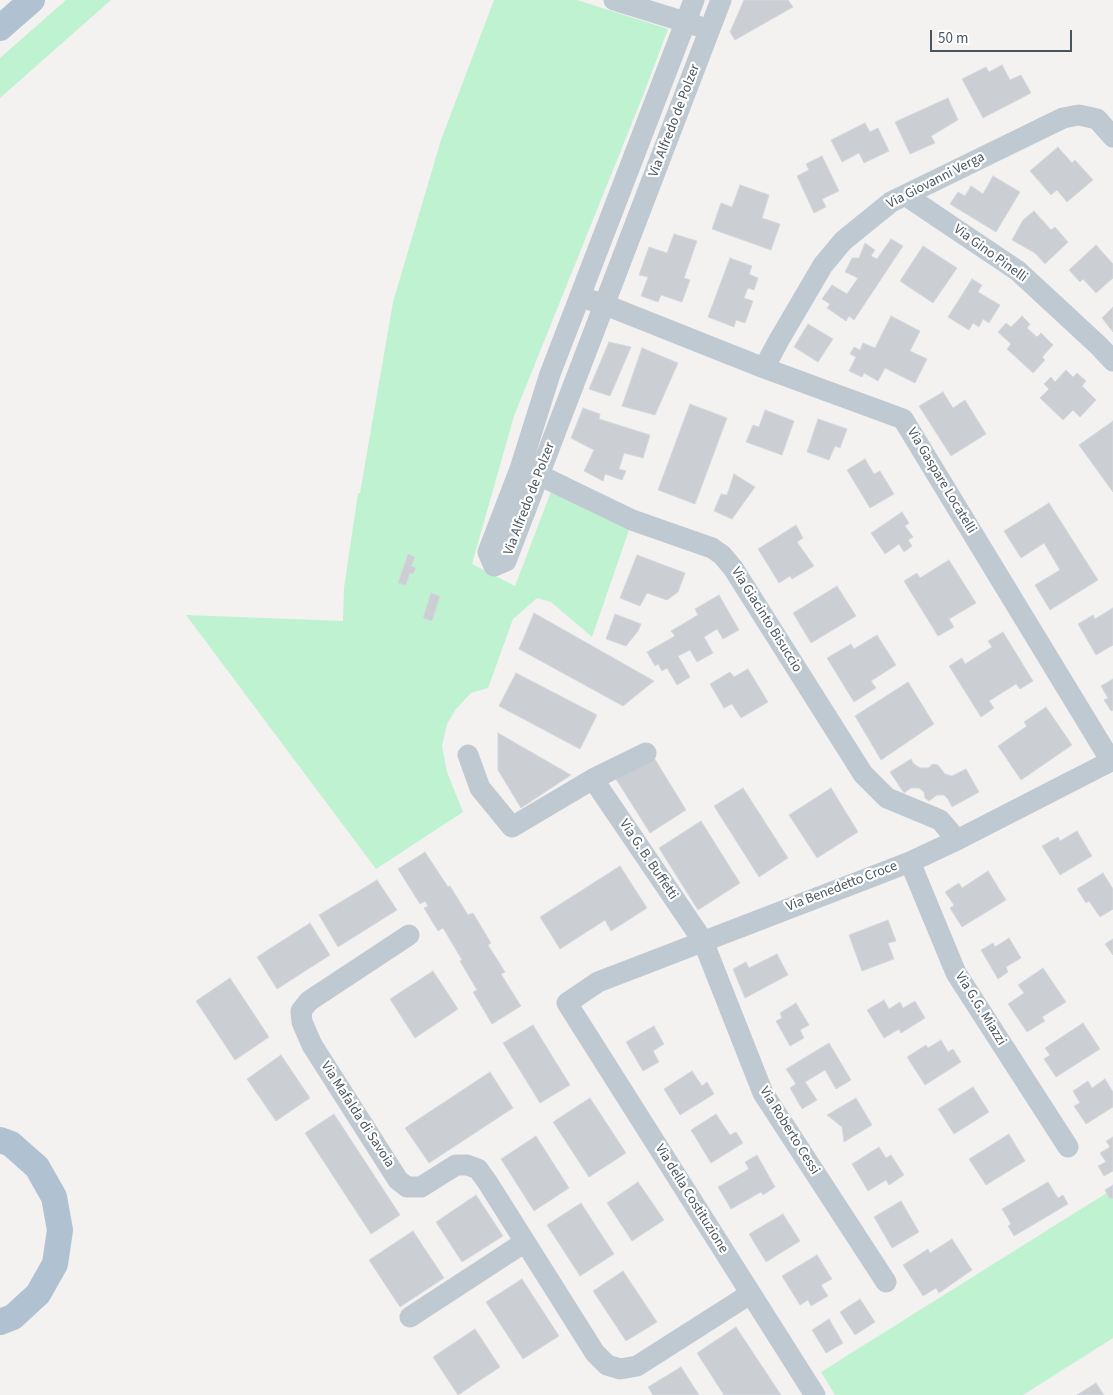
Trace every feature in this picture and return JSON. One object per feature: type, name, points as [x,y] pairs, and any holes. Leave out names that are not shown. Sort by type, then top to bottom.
[{"type":"main road","points":[[0,28],[32,0]]},
{"type":"main road","points":[[0,1140],[11,1144],[37,1167],[54,1197],[60,1230],[54,1264],[38,1294],[13,1317],[0,1322]]},
{"type":"street","points":[[614,0],[710,30]]},
{"type":"street","name":"Via Alfredo de Polzer","points":[[529,472],[550,374],[694,0]]},
{"type":"street","name":"Via Alfredo de Polzer","points":[[529,472],[603,304],[721,0]]},
{"type":"street","name":"Via Giovanni Verga","points":[[764,368],[778,340],[823,265],[843,241],[891,202],[1063,118],[1079,115],[1097,119],[1113,137]]},
{"type":"street","name":"Via Gino Pinelli","points":[[905,195],[1018,271],[1113,361]]},
{"type":"street","name":"Via Gaspare Locatelli","points":[[580,297],[603,304],[764,368],[903,418],[1110,766]]},
{"type":"street","name":"Via Giacinto Bisuccio","points":[[529,472],[632,520],[712,548],[722,555],[733,568],[863,774],[887,798],[940,820],[957,840]]},
{"type":"street","points":[[468,755],[480,788],[512,827],[593,779],[646,752]]},
{"type":"street","name":"Via Benedetto Croce","points":[[567,1003],[598,982],[910,862],[1110,766]]},
{"type":"street","name":"Via G. B. Buffetti","points":[[593,779],[703,941]]},
{"type":"street","name":"Via G.G. Miazzi","points":[[910,862],[956,973],[1068,1147]]},
{"type":"street","name":"Via Mafalda di Savoia","points":[[408,935],[310,1001],[301,1012],[302,1022],[312,1045],[398,1180],[407,1186],[420,1186],[456,1165],[467,1165],[478,1170],[488,1183],[594,1354],[607,1365],[620,1369],[637,1366],[750,1294]]},
{"type":"street","name":"Via Roberto Cessi","points":[[703,941],[763,1094],[886,1282]]},
{"type":"street","name":"Via della Costituzione","points":[[567,1003],[814,1395]]},
{"type":"street","points":[[410,1317],[525,1242]]},
{"type":"green space","points":[[66,0],[111,0],[0,98],[0,58]]},
{"type":"green space","points":[[494,0],[577,0],[668,29],[514,416],[472,564],[515,586],[552,489],[591,512],[629,530],[592,637],[551,602],[537,598],[513,619],[488,688],[471,693],[456,709],[447,724],[442,746],[447,772],[463,812],[376,869],[186,615],[343,621],[344,588],[358,493],[360,493],[393,302],[441,140]]},
{"type":"green space","points":[[1113,1189],[1113,1338],[1023,1395],[835,1395],[821,1372]]},
{"type":"building","points":[[744,0],[788,0],[793,7],[735,40],[730,32]]},
{"type":"building","points":[[1002,65],[1010,80],[1021,75],[1031,93],[983,118],[962,79],[986,67],[989,72]]},
{"type":"building","points":[[948,98],[958,120],[931,136],[935,143],[910,154],[895,122]]},
{"type":"building","points":[[865,123],[870,132],[878,128],[889,151],[864,163],[859,153],[842,162],[831,140]]},
{"type":"building","points":[[1058,147],[1072,163],[1075,160],[1093,180],[1067,202],[1057,190],[1051,195],[1030,171]]},
{"type":"building","points":[[822,156],[839,191],[822,199],[826,207],[814,213],[797,176],[809,170],[806,164]]},
{"type":"building","points":[[993,176],[1020,192],[996,232],[950,204],[958,192],[965,196],[971,186],[983,194]]},
{"type":"building","points":[[740,185],[769,195],[762,218],[780,224],[771,250],[712,229],[721,203],[732,207]]},
{"type":"building","points":[[1034,211],[1051,230],[1055,227],[1068,242],[1045,264],[1035,253],[1012,240],[1023,220]]},
{"type":"building","points":[[674,234],[697,241],[684,278],[690,280],[682,302],[661,295],[658,302],[641,296],[648,277],[639,275],[649,247],[667,253]]},
{"type":"building","points":[[891,239],[903,246],[854,320],[849,316],[846,321],[827,308],[830,304],[822,299],[832,285],[847,294],[858,278],[845,272],[852,258],[859,258],[865,243],[875,250],[871,256],[877,259]]},
{"type":"building","points":[[1096,245],[1113,264],[1113,278],[1096,293],[1083,279],[1080,282],[1069,270]]},
{"type":"building","points":[[923,246],[957,268],[933,303],[900,281]]},
{"type":"building","points":[[730,258],[752,266],[749,274],[758,278],[754,290],[748,288],[744,298],[753,301],[745,323],[736,320],[734,327],[708,317]]},
{"type":"building","points":[[972,279],[982,285],[978,292],[1000,305],[989,323],[983,319],[979,327],[973,323],[969,330],[948,317]]},
{"type":"building","points":[[1113,307],[1113,332],[1102,318]]},
{"type":"building","points":[[891,316],[920,331],[910,351],[927,359],[915,383],[885,368],[878,381],[864,373],[862,377],[849,371],[856,357],[850,354],[854,347],[860,350],[863,343],[875,348]]},
{"type":"building","points":[[1022,316],[1030,324],[1027,328],[1037,337],[1041,333],[1053,345],[1042,357],[1045,360],[1033,373],[1007,349],[1011,344],[998,332],[1006,323],[1011,327]]},
{"type":"building","points":[[808,324],[833,339],[818,362],[794,347]]},
{"type":"building","points":[[609,342],[631,347],[610,396],[589,389]]},
{"type":"building","points":[[642,348],[678,363],[655,415],[622,406]]},
{"type":"building","points":[[1066,370],[1073,377],[1077,373],[1086,381],[1082,386],[1096,400],[1080,417],[1073,410],[1063,420],[1040,398],[1049,389],[1044,384],[1051,377],[1055,382]]},
{"type":"building","points":[[943,392],[953,408],[965,400],[986,434],[951,456],[919,406]]},
{"type":"building","points":[[690,404],[727,418],[695,504],[658,490]]},
{"type":"building","points":[[583,408],[600,414],[599,419],[650,435],[643,458],[624,453],[619,469],[626,471],[622,480],[605,474],[603,481],[584,471],[594,450],[571,438]]},
{"type":"building","points":[[765,410],[794,421],[782,455],[746,442],[753,425],[759,427]]},
{"type":"building","points":[[818,419],[847,429],[840,448],[835,446],[829,460],[807,452]]},
{"type":"building","points":[[1113,421],[1113,492],[1079,445]]},
{"type":"building","points":[[865,459],[874,474],[880,471],[894,494],[870,508],[847,470]]},
{"type":"building","points":[[734,474],[755,487],[732,519],[714,511],[721,494],[727,495]]},
{"type":"building","points":[[1049,503],[1098,580],[1050,610],[1035,585],[1060,570],[1044,543],[1021,558],[1004,531]]},
{"type":"building","points":[[902,512],[909,523],[905,526],[913,537],[908,540],[912,546],[904,552],[899,544],[885,554],[871,533]]},
{"type":"building","points":[[796,525],[803,538],[797,542],[814,566],[792,579],[790,576],[779,583],[758,549]]},
{"type":"building","points":[[408,554],[415,557],[411,566],[416,568],[413,574],[410,573],[406,585],[398,583]]},
{"type":"building","points":[[637,555],[685,573],[678,592],[667,600],[647,593],[640,606],[620,598]]},
{"type":"building","points":[[949,560],[976,603],[949,619],[954,627],[938,636],[904,581],[917,573],[920,578]]},
{"type":"building","points":[[837,586],[856,616],[811,643],[793,613]]},
{"type":"building","points":[[431,593],[440,596],[432,621],[423,618]]},
{"type":"building","points":[[719,595],[739,630],[723,639],[717,629],[704,637],[713,653],[697,662],[690,650],[678,656],[690,677],[677,685],[667,668],[662,671],[658,664],[655,666],[647,652],[675,636],[671,631],[698,615],[695,609]]},
{"type":"building","points":[[1113,608],[1113,645],[1096,655],[1078,624],[1093,615],[1095,619]]},
{"type":"building","points":[[534,613],[654,681],[623,706],[519,649]]},
{"type":"building","points":[[615,614],[641,624],[626,646],[606,639]]},
{"type":"building","points":[[1003,632],[1033,681],[1020,689],[1016,684],[989,701],[994,708],[981,717],[949,666],[962,658],[965,664],[992,647],[988,641]]},
{"type":"building","points":[[877,635],[896,665],[871,681],[876,688],[854,702],[827,658],[851,644],[854,649]]},
{"type":"building","points":[[748,669],[768,702],[741,718],[732,704],[724,708],[710,684],[730,672],[734,677]]},
{"type":"building","points":[[516,673],[597,715],[580,749],[499,706]]},
{"type":"building","points":[[1113,679],[1113,710],[1111,711],[1104,700],[1108,698],[1101,686]]},
{"type":"building","points":[[908,682],[934,724],[881,760],[855,716]]},
{"type":"building","points":[[1046,707],[1072,745],[1021,780],[998,746],[1027,726],[1024,722]]},
{"type":"building","points":[[498,733],[571,775],[521,808],[498,770]]},
{"type":"building","points":[[653,756],[686,810],[650,833],[616,779]]},
{"type":"building","points":[[911,759],[920,768],[928,768],[933,764],[938,765],[945,774],[952,776],[966,769],[979,792],[952,807],[944,795],[937,795],[929,801],[925,798],[924,792],[919,788],[911,788],[904,793],[890,772]]},
{"type":"building","points":[[743,788],[788,858],[759,877],[714,806]]},
{"type":"building","points":[[831,788],[858,832],[817,858],[789,815]]},
{"type":"building","points":[[701,821],[740,883],[698,910],[659,848]]},
{"type":"building","points":[[1077,831],[1092,856],[1060,875],[1042,846],[1058,837],[1060,841]]},
{"type":"building","points":[[425,852],[468,915],[473,913],[491,943],[488,945],[505,972],[501,974],[521,1006],[492,1024],[473,992],[477,990],[460,961],[462,960],[443,928],[438,931],[424,908],[428,906],[425,901],[420,904],[398,869]]},
{"type":"building","points":[[620,866],[647,908],[611,931],[605,920],[560,949],[540,917]]},
{"type":"building","points":[[988,871],[1006,900],[962,927],[950,908],[954,905],[945,892],[959,883],[962,888]]},
{"type":"building","points":[[1103,873],[1113,889],[1113,909],[1100,917],[1089,901],[1086,903],[1077,889]]},
{"type":"building","points":[[377,880],[397,910],[338,947],[319,915]]},
{"type":"building","points":[[888,920],[896,941],[888,943],[894,959],[862,971],[849,935]]},
{"type":"building","points":[[310,923],[330,955],[277,989],[257,957]]},
{"type":"building","points":[[1009,938],[1021,958],[1006,967],[1008,972],[998,979],[981,950],[993,943],[995,947]]},
{"type":"building","points":[[1113,939],[1113,955],[1105,944]]},
{"type":"building","points":[[777,954],[788,975],[745,998],[733,969],[746,962],[749,968]]},
{"type":"building","points":[[1043,968],[1066,1002],[1042,1017],[1045,1021],[1027,1032],[1008,1004],[1024,993],[1018,985]]},
{"type":"building","points":[[433,971],[458,1009],[415,1038],[390,999]]},
{"type":"building","points":[[230,978],[269,1037],[235,1060],[196,1001]]},
{"type":"building","points":[[884,1000],[889,1009],[900,1002],[903,1008],[915,1001],[925,1018],[901,1033],[899,1029],[884,1038],[867,1010]]},
{"type":"building","points":[[796,1003],[809,1025],[800,1030],[804,1038],[790,1046],[776,1021],[782,1018],[780,1013]]},
{"type":"building","points":[[1083,1023],[1100,1049],[1056,1077],[1044,1059],[1050,1055],[1045,1048]]},
{"type":"building","points":[[533,1025],[570,1085],[540,1103],[503,1043]]},
{"type":"building","points":[[654,1026],[664,1044],[653,1051],[659,1062],[643,1071],[626,1042]]},
{"type":"building","points":[[941,1040],[948,1052],[953,1049],[961,1062],[925,1085],[907,1057],[926,1045],[928,1048]]},
{"type":"building","points":[[829,1043],[851,1080],[836,1089],[825,1070],[805,1082],[817,1100],[802,1109],[790,1088],[796,1084],[786,1069]]},
{"type":"building","points":[[281,1055],[310,1098],[276,1121],[247,1079]]},
{"type":"building","points":[[692,1071],[702,1086],[707,1082],[714,1094],[680,1115],[664,1089]]},
{"type":"building","points":[[490,1072],[513,1108],[429,1163],[405,1128]]},
{"type":"building","points":[[1105,1079],[1113,1092],[1113,1107],[1086,1124],[1074,1106],[1080,1103],[1073,1091],[1088,1081],[1092,1088]]},
{"type":"building","points":[[973,1087],[989,1112],[954,1134],[938,1109]]},
{"type":"building","points":[[590,1098],[626,1153],[589,1177],[553,1122]]},
{"type":"building","points":[[856,1098],[872,1125],[844,1142],[842,1127],[827,1115]]},
{"type":"building","points":[[334,1114],[400,1215],[371,1234],[305,1133]]},
{"type":"building","points":[[716,1114],[730,1135],[736,1132],[743,1143],[711,1163],[691,1130]]},
{"type":"building","points":[[1009,1134],[1025,1161],[986,1185],[969,1159]]},
{"type":"building","points":[[536,1136],[569,1188],[534,1211],[501,1159]]},
{"type":"building","points":[[1113,1137],[1113,1171],[1104,1176],[1098,1166],[1106,1162],[1100,1153],[1110,1147],[1106,1141]]},
{"type":"building","points":[[879,1147],[886,1158],[891,1155],[904,1175],[889,1185],[886,1180],[868,1191],[852,1164]]},
{"type":"building","points":[[757,1155],[775,1187],[763,1195],[761,1192],[731,1209],[718,1187],[749,1169],[745,1162]]},
{"type":"building","points":[[638,1182],[664,1220],[632,1241],[607,1203]]},
{"type":"building","points":[[1048,1182],[1058,1198],[1063,1195],[1068,1204],[1014,1236],[1008,1226],[1011,1224],[1002,1209]]},
{"type":"building","points":[[1113,1185],[1113,1198],[1110,1199],[1105,1190]]},
{"type":"building","points":[[476,1195],[503,1236],[462,1262],[436,1222]]},
{"type":"building","points":[[901,1201],[919,1232],[892,1248],[874,1217]]},
{"type":"building","points":[[581,1203],[614,1254],[580,1276],[547,1225]]},
{"type":"building","points":[[783,1214],[800,1241],[766,1262],[749,1234]]},
{"type":"building","points":[[413,1231],[444,1278],[400,1307],[369,1260]]},
{"type":"building","points":[[952,1239],[972,1270],[939,1293],[936,1288],[923,1296],[903,1265],[928,1249],[930,1253]]},
{"type":"building","points":[[817,1255],[832,1279],[821,1285],[828,1296],[811,1306],[808,1300],[800,1305],[782,1276]]},
{"type":"building","points":[[623,1271],[657,1322],[626,1341],[593,1291]]},
{"type":"building","points":[[522,1279],[559,1336],[523,1359],[486,1302]]},
{"type":"building","points":[[860,1299],[875,1322],[855,1335],[840,1312]]},
{"type":"building","points":[[829,1319],[843,1343],[826,1353],[812,1330]]},
{"type":"building","points":[[736,1327],[781,1395],[724,1395],[697,1353]]},
{"type":"building","points":[[475,1329],[500,1367],[458,1395],[433,1357]]},
{"type":"building","points":[[681,1367],[699,1395],[653,1395],[648,1387]]},
{"type":"building","points":[[1096,1383],[1104,1395],[1077,1395]]}]
